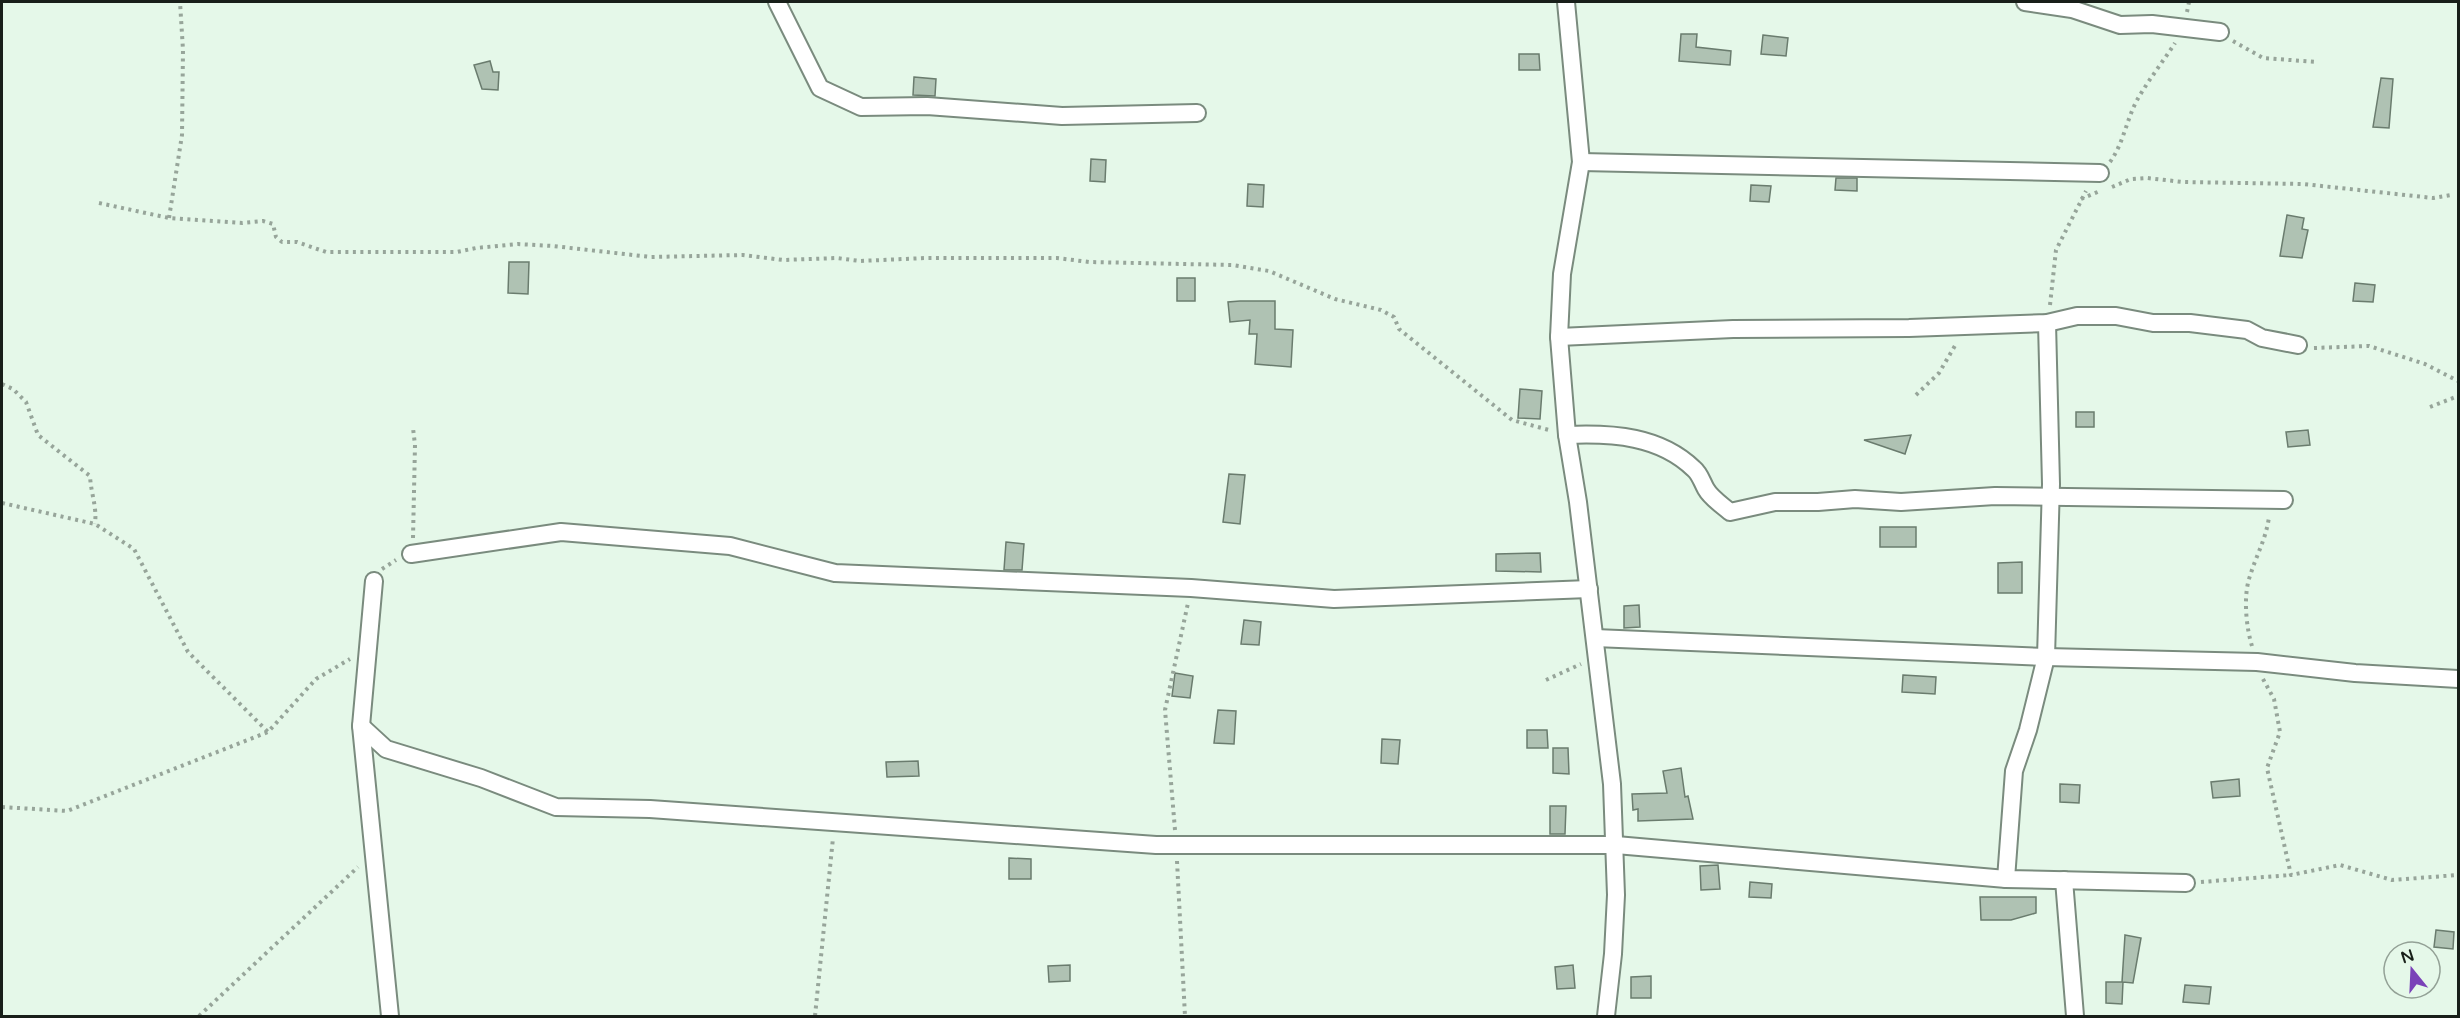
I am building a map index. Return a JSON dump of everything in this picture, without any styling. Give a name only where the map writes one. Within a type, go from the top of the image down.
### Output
[{"type":"street","points":[[777,2],[820,88],[861,107],[927,106],[1062,116],[1197,113]]},
{"type":"street","points":[[1566,2],[1581,162],[1562,274],[1559,337],[1567,435],[1589,589],[1612,784],[1616,845],[1613,954],[1606,1017]]},
{"type":"street","points":[[2025,2],[2072,9],[2120,25],[2152,24],[2220,32]]},
{"type":"street","points":[[1581,162],[2100,173]]},
{"type":"street","points":[[1559,337],[1733,329],[1910,328],[2047,323],[2077,316],[2116,316],[2152,323],[2190,323],[2247,330],[2262,338],[2298,345]]},
{"type":"street","points":[[2006,879],[2014,771],[2028,730],[2046,657],[2050,498],[2047,323]]},
{"type":"street","points":[[1567,435],[1607,433],[1639,439],[1675,452],[1697,471],[1707,491],[1730,512],[1775,502],[1855,499],[1934,501],[1995,496],[2278,500]]},
{"type":"street","points":[[411,554],[561,532],[730,546],[836,573],[1191,588],[1334,599],[1589,589]]},
{"type":"street","points":[[374,581],[361,726],[390,1017]]},
{"type":"street","points":[[1595,638],[2046,657],[2257,662],[2355,673],[2458,680]]},
{"type":"street","points":[[361,726],[386,749],[481,778],[555,807],[650,809],[1177,845],[1616,845],[2006,879],[2186,883]]},
{"type":"street","points":[[2064,880],[2075,1017]]},
{"type":"path","points":[[169,218],[182,135],[183,50],[180,2]]},
{"type":"path","points":[[2220,32],[2241,47],[2263,58],[2317,62]]},
{"type":"path","points":[[2081,199],[2131,179],[2147,177],[2184,182],[2303,184],[2433,198],[2451,195]]},
{"type":"path","points":[[99,203],[169,218],[242,223],[263,221],[273,224],[276,237],[282,242],[297,242],[326,252],[457,252],[518,244],[651,256],[743,255],[783,260],[1057,258],[1089,262],[1232,265],[1269,271],[1335,299],[1381,310],[1394,317],[1399,329],[1512,420],[1567,435]]},
{"type":"path","points":[[1916,395],[1939,373],[1967,325]]},
{"type":"path","points":[[2298,345],[2317,348],[2369,346],[2425,364],[2458,381]]},
{"type":"path","points":[[2,384],[13,389],[26,402],[38,435],[90,476],[91,493],[97,506],[95,524]]},
{"type":"path","points":[[2430,407],[2458,396]]},
{"type":"path","points":[[374,581],[387,564],[411,554],[415,445],[413,428]]},
{"type":"path","points":[[2278,500],[2269,509],[2264,538],[2248,583],[2246,624],[2257,662],[2274,699],[2280,732],[2267,768],[2291,875]]},
{"type":"path","points":[[2,503],[95,524],[134,549],[188,652],[268,732]]},
{"type":"path","points":[[1185,1017],[1177,845],[1166,710],[1191,588]]},
{"type":"path","points":[[2,807],[68,811],[268,732],[316,679],[347,660],[367,652]]},
{"type":"path","points":[[1546,680],[1569,668],[1597,659]]},
{"type":"path","points":[[815,1017],[834,822]]},
{"type":"path","points":[[199,1017],[373,854]]},
{"type":"path","points":[[2186,883],[2291,875],[2340,865],[2392,880],[2458,875]]},
{"type":"building","points":[[1681,34],[1697,34],[1696,47],[1731,51],[1730,65],[1679,61]]},
{"type":"building","points":[[1763,35],[1788,38],[1786,56],[1761,54]]},
{"type":"building","points":[[1519,54],[1539,54],[1540,70],[1519,70]]},
{"type":"building","points":[[490,61],[493,72],[499,72],[498,90],[482,89],[474,65]]},
{"type":"building","points":[[914,77],[936,79],[935,96],[913,95]]},
{"type":"building","points":[[2381,78],[2393,79],[2389,128],[2373,127]]},
{"type":"building","points":[[1091,159],[1106,160],[1105,182],[1090,181]]},
{"type":"building","points":[[1836,178],[1857,178],[1857,191],[1835,190]]},
{"type":"building","points":[[1248,184],[1264,185],[1263,207],[1247,206]]},
{"type":"building","points":[[1751,185],[1771,186],[1769,202],[1750,201]]},
{"type":"building","points":[[2287,215],[2304,218],[2302,229],[2308,230],[2302,258],[2280,256]]},
{"type":"building","points":[[509,262],[529,262],[528,294],[508,293]]},
{"type":"building","points":[[1177,278],[1195,278],[1195,301],[1177,301]]},
{"type":"building","points":[[2355,283],[2375,285],[2373,302],[2353,301]]},
{"type":"building","points":[[1275,301],[1275,329],[1293,330],[1291,367],[1255,364],[1257,334],[1249,334],[1250,320],[1230,322],[1228,302]]},
{"type":"building","points":[[1520,389],[1542,391],[1540,419],[1518,418]]},
{"type":"building","points":[[2076,412],[2094,412],[2094,427],[2076,427]]},
{"type":"building","points":[[2308,430],[2310,445],[2288,447],[2286,432]]},
{"type":"building","points":[[1911,435],[1905,454],[1864,440]]},
{"type":"building","points":[[1229,474],[1245,475],[1240,524],[1223,522]]},
{"type":"building","points":[[1880,527],[1916,527],[1916,547],[1880,547]]},
{"type":"building","points":[[1006,542],[1024,544],[1022,570],[1004,570]]},
{"type":"building","points":[[1540,553],[1541,572],[1496,571],[1496,554]]},
{"type":"building","points":[[2022,562],[2022,593],[1998,593],[1998,563]]},
{"type":"building","points":[[1639,605],[1640,627],[1624,628],[1624,606]]},
{"type":"building","points":[[1244,620],[1261,622],[1259,645],[1241,644]]},
{"type":"building","points":[[1175,673],[1193,676],[1190,698],[1172,696]]},
{"type":"building","points":[[1903,675],[1936,677],[1935,694],[1902,692]]},
{"type":"building","points":[[1218,710],[1236,711],[1234,744],[1214,743]]},
{"type":"building","points":[[1527,730],[1547,730],[1548,748],[1527,748]]},
{"type":"building","points":[[1382,739],[1400,740],[1398,764],[1381,763]]},
{"type":"building","points":[[1553,748],[1568,748],[1569,774],[1553,773]]},
{"type":"building","points":[[918,761],[919,776],[887,777],[886,762]]},
{"type":"building","points":[[1681,768],[1685,797],[1688,796],[1693,819],[1638,821],[1638,809],[1633,810],[1632,794],[1667,793],[1663,771]]},
{"type":"building","points":[[2239,779],[2240,796],[2213,798],[2211,782]]},
{"type":"building","points":[[2060,784],[2080,785],[2079,803],[2060,802]]},
{"type":"building","points":[[1550,806],[1566,806],[1565,834],[1550,834]]},
{"type":"building","points":[[1009,858],[1031,859],[1031,879],[1009,879]]},
{"type":"building","points":[[1718,865],[1720,889],[1701,890],[1700,866]]},
{"type":"building","points":[[1750,882],[1772,884],[1771,898],[1749,897]]},
{"type":"building","points":[[1980,897],[2036,897],[2036,913],[2011,920],[1981,920]]},
{"type":"building","points":[[2436,930],[2454,932],[2453,949],[2442,948],[2442,940],[2435,940]]},
{"type":"building","points":[[2125,935],[2141,938],[2133,983],[2123,982],[2122,1004],[2106,1003],[2106,982],[2122,982]]},
{"type":"building","points":[[1070,965],[1070,981],[1049,982],[1048,966]]},
{"type":"building","points":[[1573,965],[1575,988],[1557,989],[1555,967]]},
{"type":"building","points":[[1651,976],[1651,998],[1631,998],[1631,977]]},
{"type":"building","points":[[2185,985],[2211,987],[2209,1004],[2183,1002]]}]
